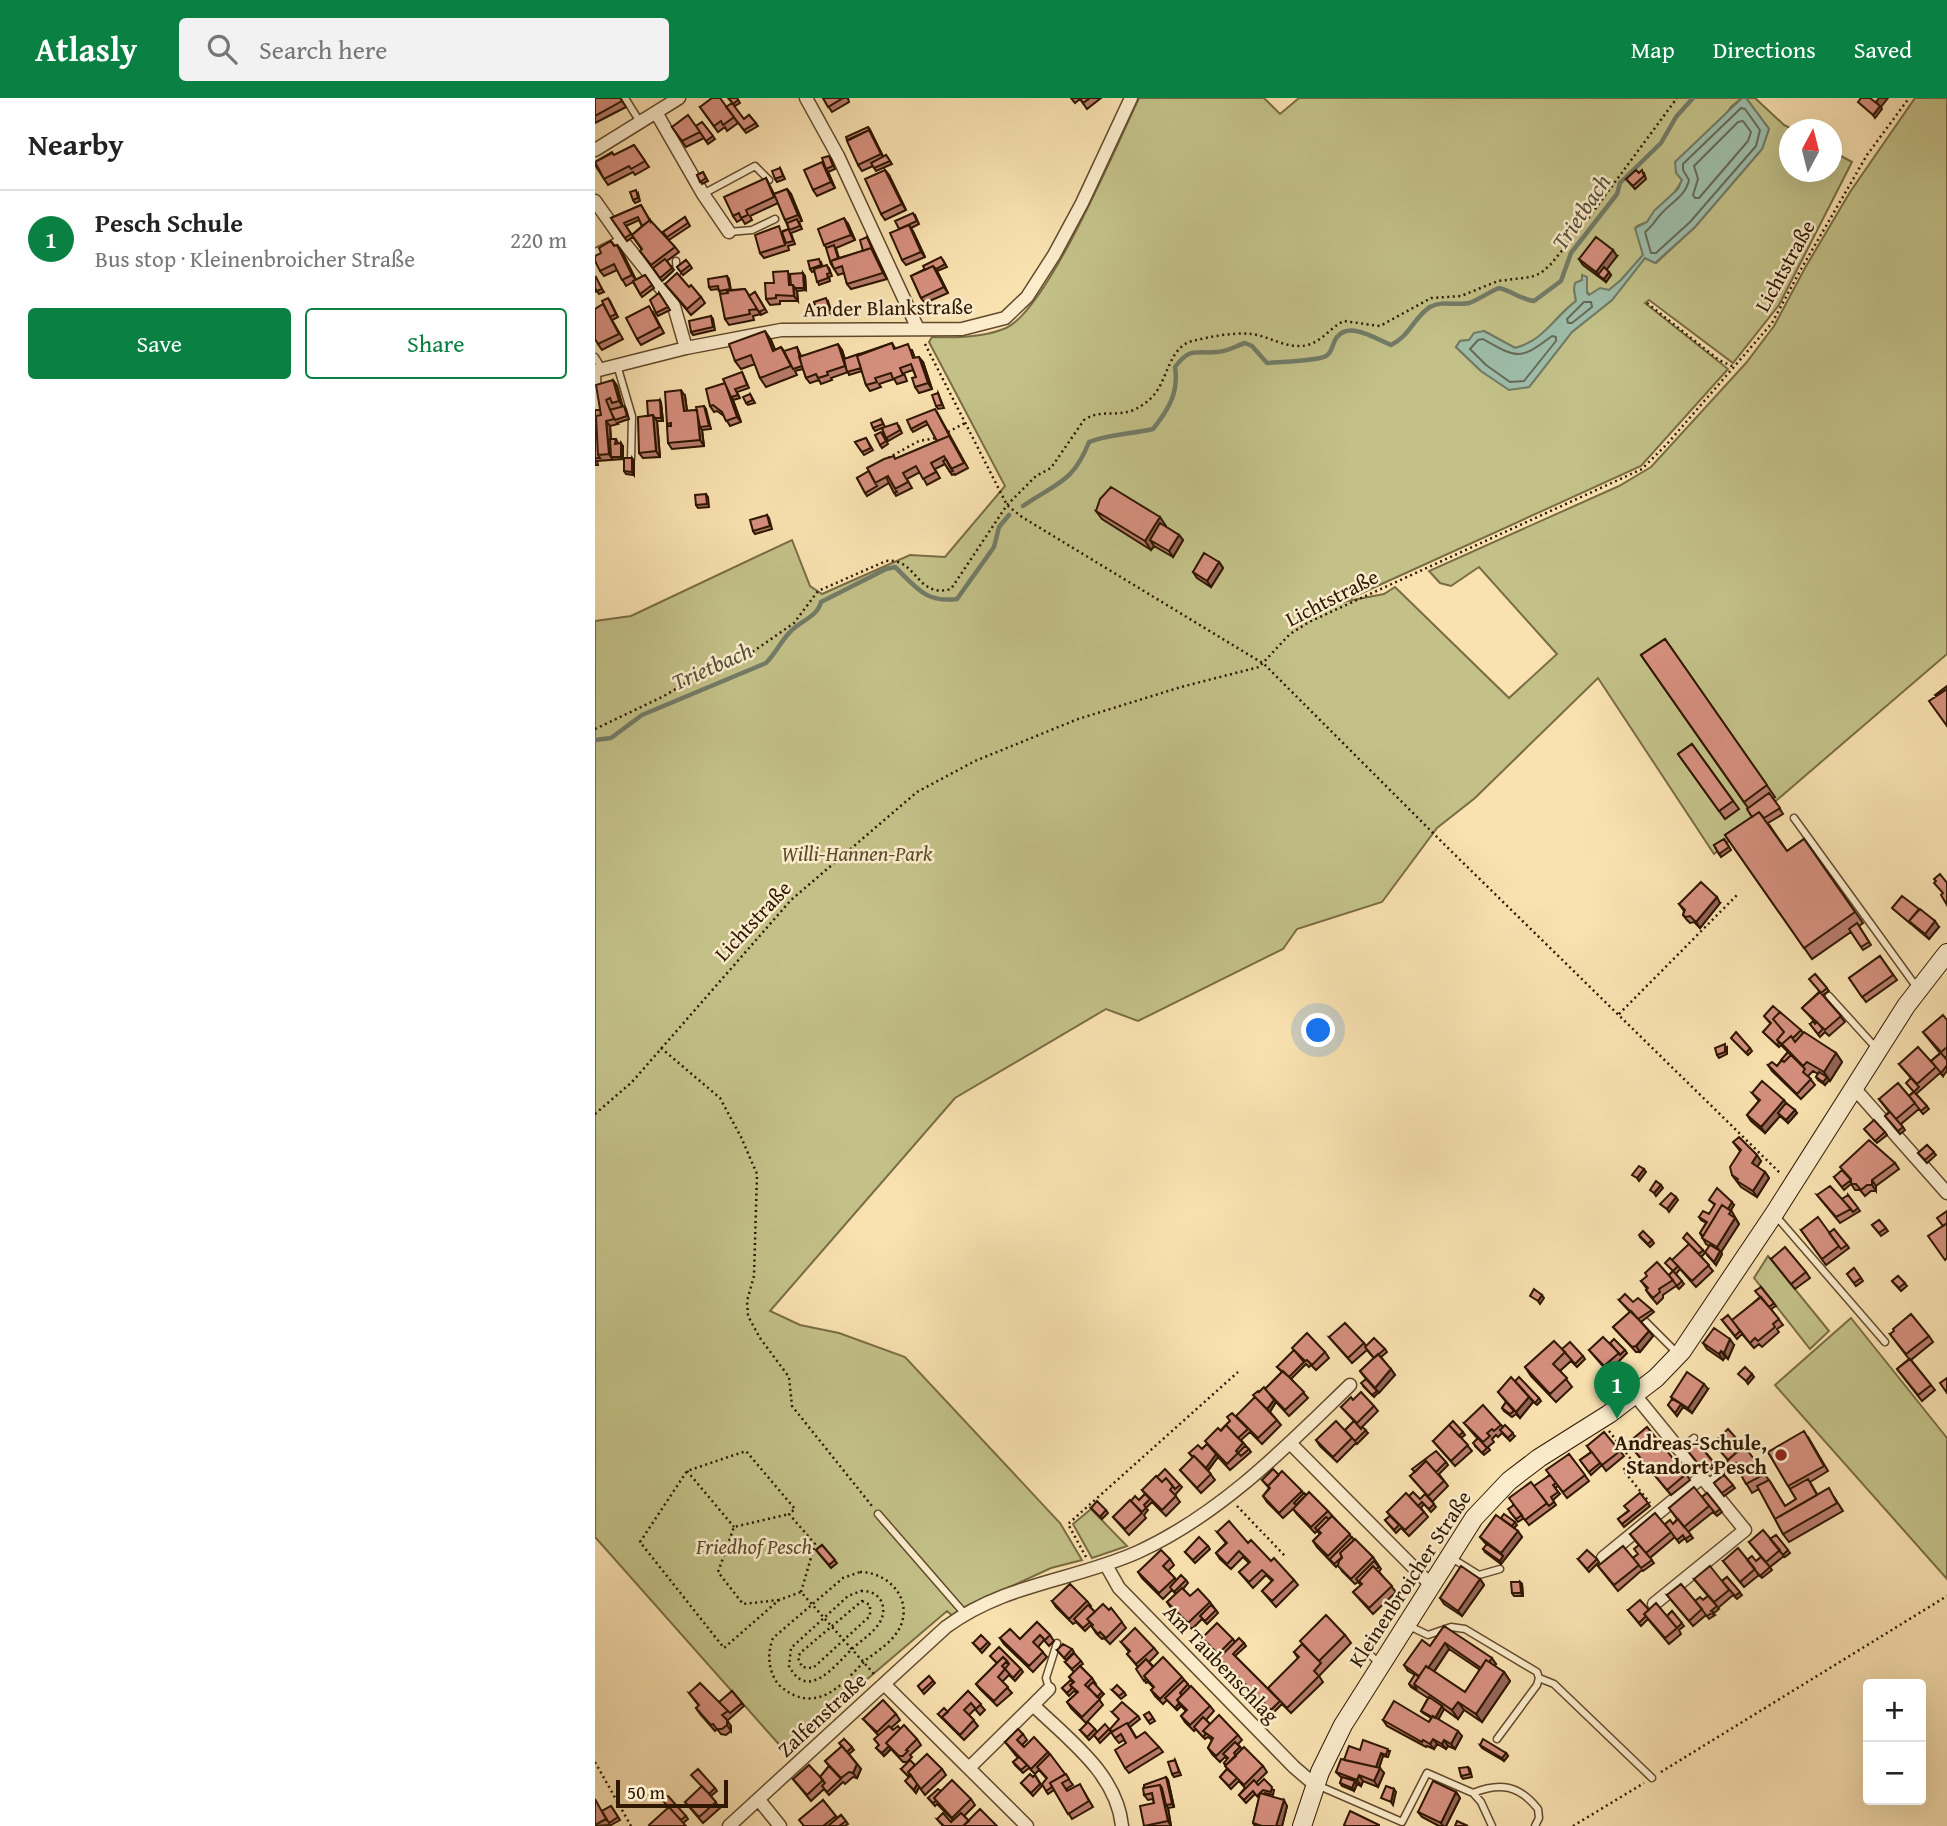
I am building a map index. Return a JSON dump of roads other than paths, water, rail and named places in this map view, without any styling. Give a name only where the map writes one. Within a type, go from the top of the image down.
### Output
[{"type":"street","points":[[595,150],[641,124],[679,98]]},
{"type":"street","points":[[806,98],[843,167],[918,329]]},
{"type":"street","name":"An der Blankstraße","points":[[598,370],[686,348],[781,330],[958,329],[1005,318],[1017,309],[1036,284],[1071,224],[1131,98]]},
{"type":"street","points":[[657,114],[703,194],[729,232]]},
{"type":"street","points":[[595,201],[677,312],[686,348]]},
{"type":"street","name":"Kleinenbroicher Straße","points":[[1302,1826],[1315,1785],[1343,1726],[1474,1518],[1503,1486],[1539,1458],[1600,1421],[1635,1395],[1678,1355],[1774,1214],[1918,990],[1947,953]]},
{"type":"street","points":[[1855,1089],[1947,1193]]},
{"type":"street","points":[[884,1684],[965,1614],[1013,1591],[1106,1565],[1164,1538],[1228,1496],[1290,1443],[1350,1385]]},
{"type":"street","points":[[1635,1395],[1745,1530],[1654,1604]]},
{"type":"street","points":[[1290,1443],[1431,1585]]},
{"type":"street","points":[[1604,1558],[1658,1513],[1705,1480]]},
{"type":"street","name":"Am Taubenschlag","points":[[1106,1565],[1119,1588],[1294,1767],[1315,1785]]},
{"type":"street","name":"Zalfenstraße","points":[[729,1826],[884,1684],[1027,1826]]},
{"type":"street","points":[[969,1767],[1049,1689]]},
{"type":"street","points":[[1033,1705],[1103,1775],[1118,1804],[1122,1826]]},
{"type":"street","points":[[759,1800],[780,1826]]},
{"type":"lane","points":[[625,98],[641,124]]},
{"type":"lane","points":[[703,194],[755,166],[769,180]]},
{"type":"lane","points":[[729,232],[752,230],[775,219]]},
{"type":"lane","points":[[595,251],[621,239]]},
{"type":"lane","points":[[661,288],[677,273],[676,261]]},
{"type":"lane","points":[[595,357],[598,370],[598,412]]},
{"type":"lane","points":[[617,365],[632,416],[631,459]]},
{"type":"lane","points":[[1794,818],[1918,990]]},
{"type":"lane","points":[[1829,996],[1879,1052]]},
{"type":"lane","points":[[1774,1214],[1885,1342]]},
{"type":"lane","points":[[1645,1321],[1678,1355]]},
{"type":"lane","points":[[1680,1450],[1694,1438]]},
{"type":"lane","points":[[1705,1480],[1721,1472]]},
{"type":"lane","points":[[878,1514],[965,1614]]},
{"type":"lane","points":[[1449,1556],[1479,1575],[1500,1569]]},
{"type":"lane","points":[[1406,1624],[1428,1635],[1451,1627],[1465,1629],[1535,1671],[1539,1678],[1554,1684],[1652,1778]]},
{"type":"lane","points":[[1049,1689],[1046,1678],[1057,1643]]},
{"type":"lane","points":[[1365,1650],[1381,1664]]},
{"type":"lane","points":[[1497,1739],[1537,1685],[1539,1678]]},
{"type":"lane","points":[[1315,1785],[1402,1822],[1427,1773],[1473,1793],[1481,1802],[1492,1826]]},
{"type":"lane","points":[[1473,1793],[1496,1785],[1513,1789],[1538,1809],[1539,1818],[1535,1826]]},
{"type":"water","points":[[1742,98],[1746,98],[1769,129],[1762,149],[1695,227],[1655,263],[1645,258],[1612,300],[1572,332],[1529,387],[1509,390],[1481,371],[1456,347],[1460,341],[1469,340],[1474,333],[1484,331],[1515,348],[1525,345],[1541,334],[1576,301],[1575,283],[1582,280],[1582,275],[1587,277],[1589,295],[1600,288],[1609,290],[1621,280],[1643,255],[1635,228],[1647,222],[1654,211],[1678,189],[1682,180],[1676,173],[1675,162]]},
{"type":"waterway","name":"Trietbach","points":[[1023,506],[1070,474],[1089,442],[1153,429],[1164,414],[1174,392],[1175,367],[1189,354],[1220,352],[1245,343],[1252,346],[1267,363],[1322,358],[1331,350],[1337,337],[1349,331],[1363,333],[1391,345],[1403,337],[1425,311],[1435,305],[1469,303],[1499,288],[1534,301],[1561,281],[1571,253],[1617,194],[1620,183],[1661,143],[1676,117],[1693,98]]},
{"type":"waterway","name":"Trietbach","points":[[595,740],[611,738],[642,715],[766,663],[788,634],[813,615],[821,602],[886,569],[895,567],[915,587],[929,596],[946,600],[957,599],[994,547],[999,527],[1009,515]]},
{"type":"place","name":"Pesch Schule","points":[[1617,1419]]},
{"type":"place","name":"Andreas-Schule, Standort Pesch","points":[[1781,1455]]},
{"type":"park label","name":"Willi-Hannen-Park","points":[[857,854]]},
{"type":"park label","name":"Friedhof Pesch","points":[[754,1547]]}]
